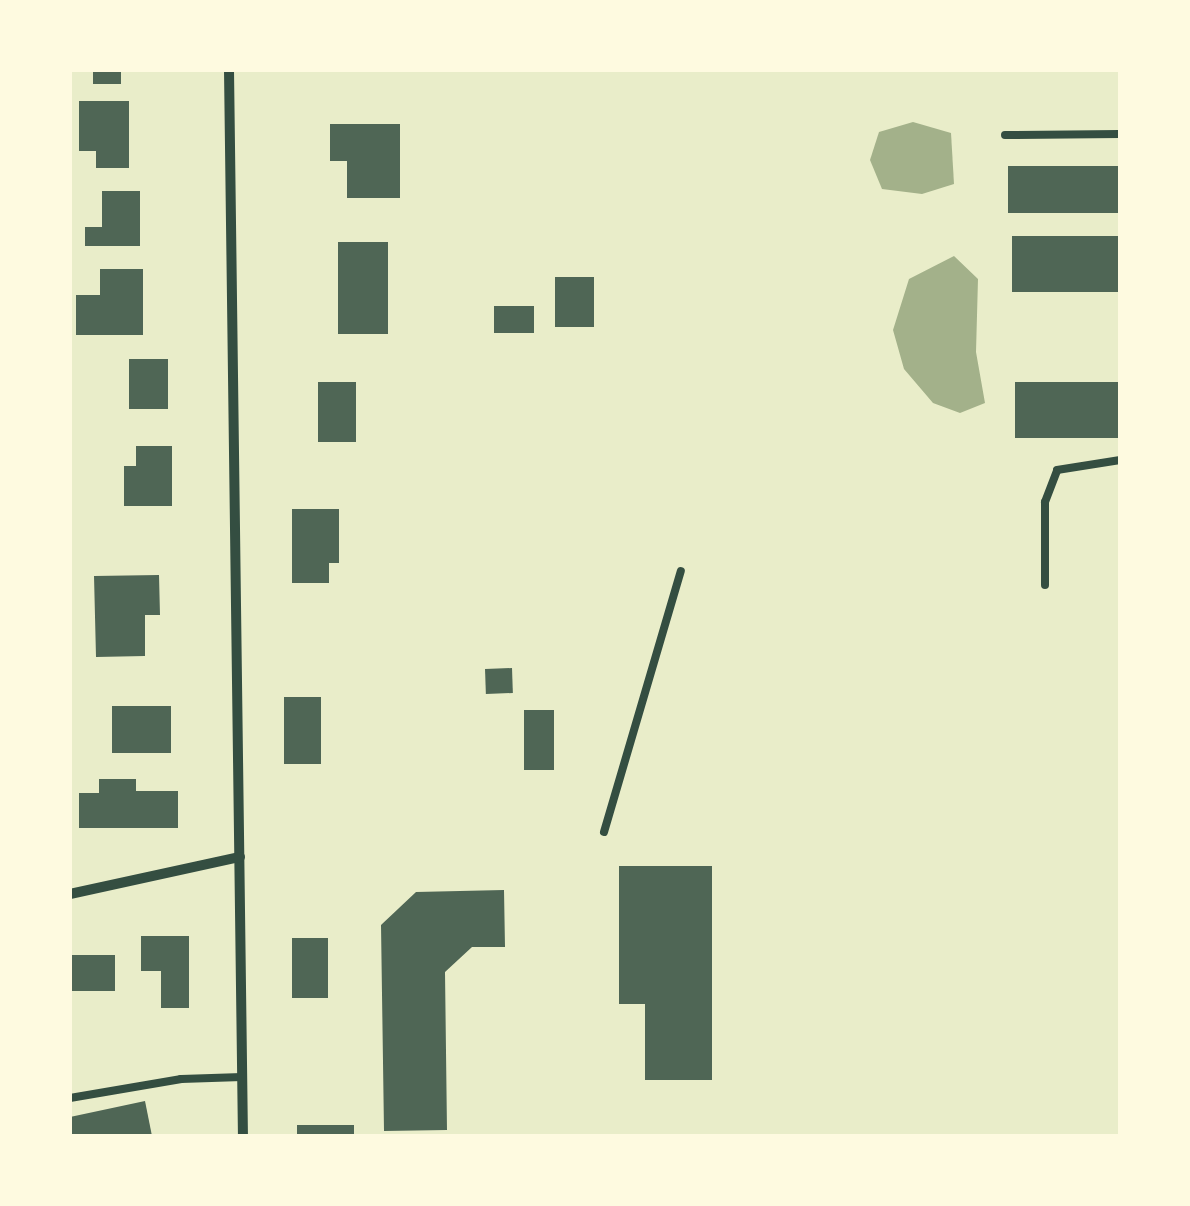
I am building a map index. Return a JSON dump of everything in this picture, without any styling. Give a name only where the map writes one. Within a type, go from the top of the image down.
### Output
[{"type":"street","points":[[229,70],[243,1136]]},
{"type":"street","points":[[70,894],[240,857]]},
{"type":"lane","points":[[1005,135],[1120,134]]},
{"type":"lane","points":[[1046,585],[1046,502],[1058,470],[1120,460]]},
{"type":"lane","points":[[604,832],[681,571]]},
{"type":"lane","points":[[70,1098],[181,1079],[242,1077]]},
{"type":"shaded area","points":[[913,122],[951,133],[954,184],[922,194],[882,189],[870,160],[879,132]]},
{"type":"shaded area","points":[[954,256],[978,279],[976,352],[985,403],[960,413],[933,403],[904,369],[893,330],[909,279]]},
{"type":"building","points":[[93,70],[121,70],[121,84],[93,84]]},
{"type":"building","points":[[79,101],[129,101],[129,168],[96,168],[96,151],[79,151]]},
{"type":"building","points":[[330,124],[400,124],[400,198],[347,198],[347,161],[330,161]]},
{"type":"building","points":[[1008,166],[1120,166],[1120,213],[1008,213]]},
{"type":"building","points":[[102,191],[140,191],[140,246],[85,246],[85,227],[102,227]]},
{"type":"building","points":[[1012,236],[1120,236],[1120,292],[1012,292]]},
{"type":"building","points":[[338,242],[388,242],[388,334],[338,334]]},
{"type":"building","points":[[100,269],[143,269],[143,335],[76,335],[76,295],[100,295]]},
{"type":"building","points":[[555,277],[594,277],[594,327],[555,327]]},
{"type":"building","points":[[494,306],[534,306],[534,333],[494,333]]},
{"type":"building","points":[[129,359],[168,359],[168,409],[129,409]]},
{"type":"building","points":[[318,382],[356,382],[356,442],[318,442]]},
{"type":"building","points":[[1015,382],[1120,382],[1120,438],[1015,438]]},
{"type":"building","points":[[136,446],[172,446],[172,506],[124,506],[124,466],[136,466]]},
{"type":"building","points":[[292,509],[339,509],[339,563],[329,563],[329,583],[292,583]]},
{"type":"building","points":[[159,575],[160,615],[145,615],[145,656],[96,657],[94,576]]},
{"type":"building","points":[[512,668],[513,693],[486,694],[485,669]]},
{"type":"building","points":[[284,697],[321,697],[321,764],[284,764]]},
{"type":"building","points":[[112,706],[171,706],[171,753],[112,753]]},
{"type":"building","points":[[524,710],[554,710],[554,770],[524,770]]},
{"type":"building","points":[[99,779],[136,779],[136,791],[178,791],[178,828],[79,828],[79,793],[99,793]]},
{"type":"building","points":[[619,866],[712,866],[712,1080],[645,1080],[645,1004],[619,1004]]},
{"type":"building","points":[[504,890],[505,947],[472,947],[445,972],[447,1130],[384,1131],[381,925],[416,892]]},
{"type":"building","points":[[141,936],[189,936],[189,1008],[161,1008],[161,971],[141,971]]},
{"type":"building","points":[[292,938],[328,938],[328,998],[292,998]]},
{"type":"building","points":[[70,955],[115,955],[115,991],[70,991]]},
{"type":"building","points":[[145,1101],[152,1136],[70,1136],[70,1117]]},
{"type":"building","points":[[297,1125],[354,1125],[354,1136],[297,1136]]}]
